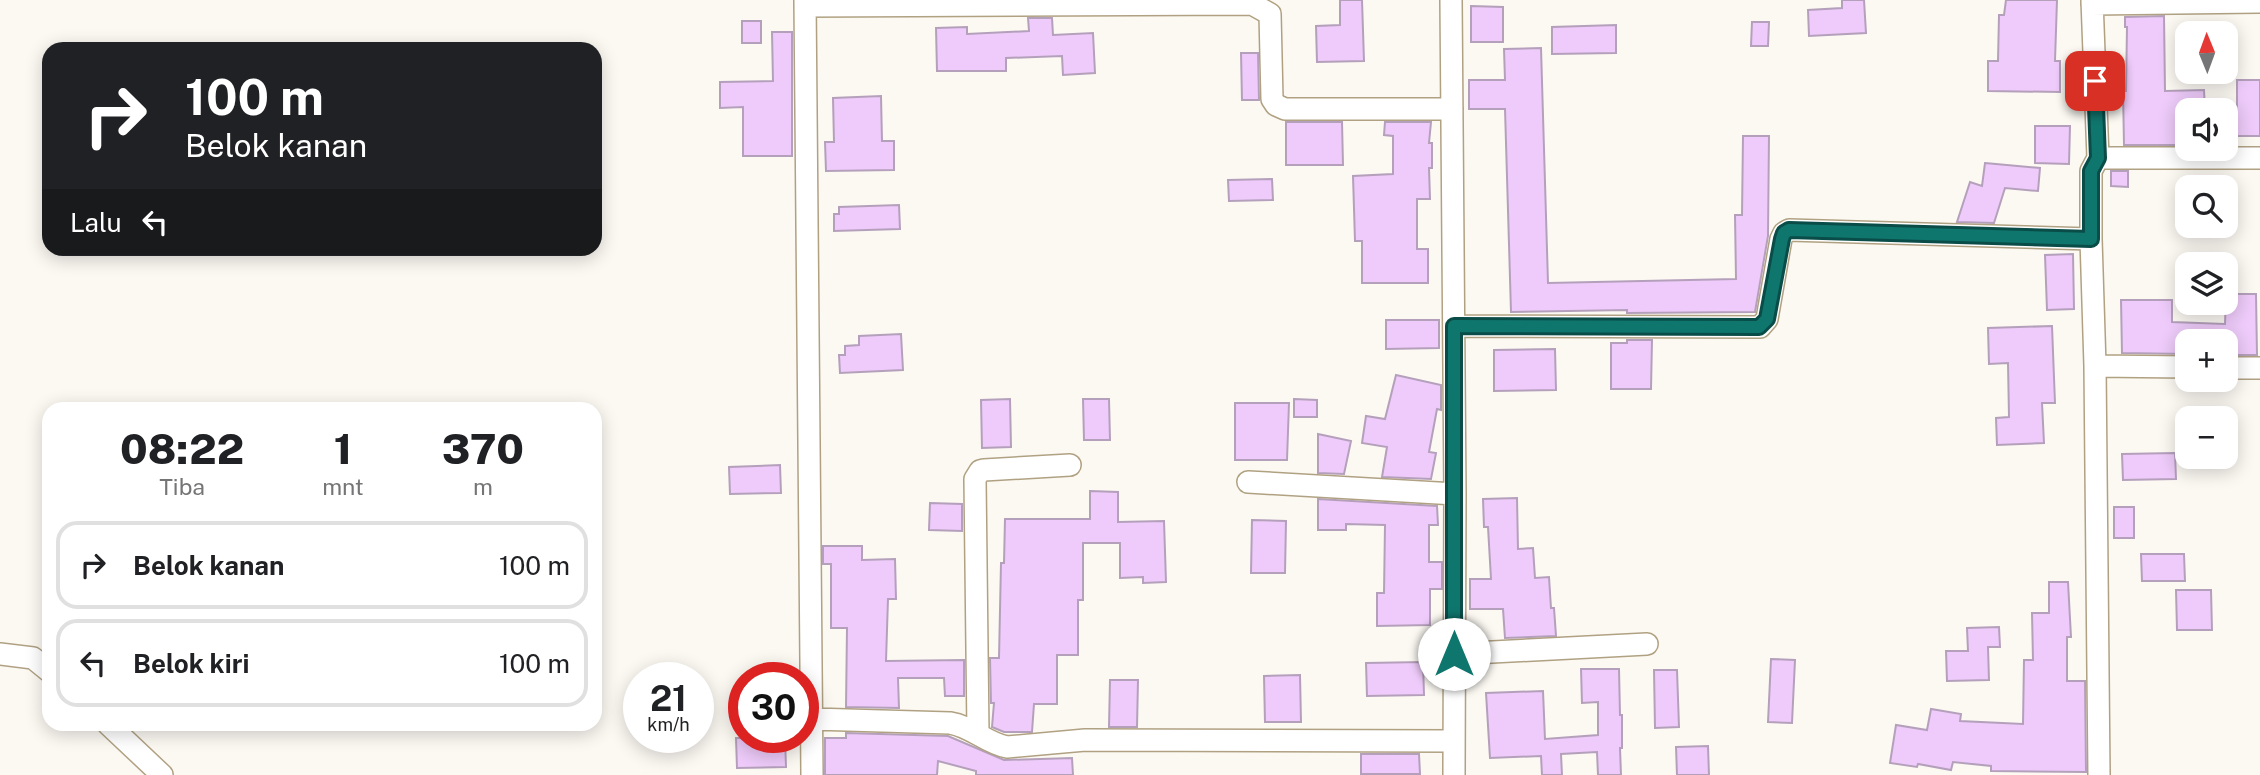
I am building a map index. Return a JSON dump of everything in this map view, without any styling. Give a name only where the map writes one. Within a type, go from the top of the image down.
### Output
[{"type":"street","points":[[1451,0],[1454,775]]},
{"type":"street","points":[[2099,775],[2095,366],[2091,239],[2091,171],[2098,158],[2092,2],[2260,2]]},
{"type":"street","points":[[812,662],[805,3],[1252,4],[1270,14],[1272,99],[1276,105],[1285,109],[1452,109]]},
{"type":"street","points":[[2098,158],[2260,158]]},
{"type":"street","points":[[1454,326],[1759,327],[1767,319],[1782,239],[1784,233],[1789,230],[2091,239]]},
{"type":"street","points":[[2095,366],[2175,367]]},
{"type":"street","points":[[2238,368],[2260,368]]},
{"type":"street","points":[[978,734],[975,479],[980,471],[985,470],[1070,465]]},
{"type":"street","points":[[1248,482],[1455,494]]},
{"type":"street","points":[[1454,654],[1647,644]]},
{"type":"street","points":[[0,654],[30,657],[42,666]]},
{"type":"street","points":[[819,719],[959,724],[1007,747],[1085,740],[1454,741]]},
{"type":"street","points":[[115,731],[162,775]]},
{"type":"street","points":[[813,753],[813,775]]},
{"type":"building","points":[[1340,0],[1362,0],[1364,61],[1317,62],[1316,26],[1340,25]]},
{"type":"building","points":[[1842,0],[1864,0],[1866,33],[1809,36],[1808,10],[1842,8]]},
{"type":"building","points":[[2006,0],[2057,0],[2055,61],[2060,61],[2060,92],[1988,91],[1988,61],[1998,61],[1999,15],[2004,15]]},
{"type":"building","points":[[1471,6],[1503,7],[1503,42],[1471,42]]},
{"type":"building","points":[[2164,16],[2165,91],[2204,90],[2204,98],[2175,98],[2175,145],[2124,145],[2125,17]]},
{"type":"building","points":[[1028,18],[1052,18],[1053,35],[1093,33],[1095,73],[1063,75],[1062,56],[1006,58],[1006,71],[937,71],[936,28],[967,27],[967,34],[1029,31]]},
{"type":"building","points":[[742,21],[761,21],[761,43],[742,43]]},
{"type":"building","points":[[1752,22],[1769,22],[1768,46],[1751,46]]},
{"type":"building","points":[[1616,25],[1616,53],[1552,54],[1552,27]]},
{"type":"building","points":[[772,32],[792,32],[792,156],[743,156],[743,107],[720,108],[720,82],[773,81]]},
{"type":"building","points":[[1541,48],[1548,283],[1736,279],[1735,215],[1742,215],[1743,136],[1769,136],[1768,236],[1755,312],[1511,312],[1505,109],[1469,109],[1469,80],[1505,80],[1504,49]]},
{"type":"building","points":[[1241,53],[1258,53],[1259,100],[1242,100]]},
{"type":"building","points":[[2238,80],[2260,80],[2260,136],[2238,136]]},
{"type":"building","points":[[881,96],[882,141],[894,141],[894,170],[826,171],[825,142],[834,142],[833,98]]},
{"type":"building","points":[[1286,122],[1342,122],[1343,165],[1286,165]]},
{"type":"building","points":[[1385,122],[1431,122],[1430,199],[1417,199],[1417,249],[1428,249],[1428,283],[1362,283],[1362,241],[1355,241],[1353,176],[1393,174],[1393,136],[1384,135]]},
{"type":"building","points":[[2035,126],[2070,126],[2069,164],[2035,163]]},
{"type":"building","points":[[1985,163],[2040,168],[2038,191],[2005,188],[1994,223],[1957,222],[1970,182],[1982,186]]},
{"type":"building","points":[[2111,171],[2128,171],[2128,187],[2111,186]]},
{"type":"building","points":[[1272,179],[1273,200],[1229,201],[1228,180]]},
{"type":"building","points":[[899,205],[900,229],[834,231],[834,214],[839,214],[839,207]]},
{"type":"building","points":[[2073,254],[2074,309],[2047,310],[2045,255]]},
{"type":"building","points":[[2238,294],[2256,294],[2257,355],[2238,355],[2238,329],[2175,329],[2175,354],[2122,353],[2121,300],[2172,300],[2172,322],[2225,324],[2225,315],[2238,315]]},
{"type":"building","points":[[1386,320],[1439,320],[1439,348],[1386,349]]},
{"type":"building","points":[[2052,326],[2055,403],[2042,403],[2044,443],[1997,445],[1996,418],[2009,417],[2008,363],[1989,364],[1988,328]]},
{"type":"building","points":[[901,334],[903,370],[840,373],[839,355],[845,355],[845,346],[859,345],[859,336]]},
{"type":"building","points":[[1627,340],[1652,340],[1651,389],[1611,389],[1611,343],[1627,343]]},
{"type":"building","points":[[1555,349],[1556,390],[1494,391],[1494,350]]},
{"type":"building","points":[[1396,375],[1441,385],[1441,410],[1437,409],[1429,452],[1436,453],[1431,479],[1382,477],[1387,447],[1362,443],[1366,416],[1385,419]]},
{"type":"building","points":[[1010,399],[1011,447],[982,448],[981,400]]},
{"type":"building","points":[[1083,399],[1109,399],[1110,440],[1084,440]]},
{"type":"building","points":[[1294,399],[1317,400],[1317,417],[1294,417]]},
{"type":"building","points":[[1235,403],[1289,403],[1287,460],[1235,460]]},
{"type":"building","points":[[1318,434],[1351,441],[1344,474],[1318,473]]},
{"type":"building","points":[[2175,453],[2176,479],[2123,480],[2122,454]]},
{"type":"building","points":[[780,465],[781,493],[730,494],[729,467]]},
{"type":"building","points":[[1090,491],[1118,492],[1118,522],[1164,521],[1166,582],[1143,583],[1143,577],[1120,578],[1120,543],[1083,543],[1083,600],[1078,600],[1078,655],[1057,655],[1057,704],[1034,704],[1032,732],[1004,732],[992,727],[994,703],[991,703],[990,658],[999,658],[1005,519],[1090,519]]},
{"type":"building","points":[[1517,498],[1518,549],[1533,548],[1535,578],[1549,577],[1556,636],[1505,638],[1503,609],[1470,609],[1470,579],[1491,579],[1488,527],[1484,527],[1483,499]]},
{"type":"building","points":[[1318,499],[1437,506],[1438,525],[1429,525],[1429,562],[1442,562],[1442,589],[1430,589],[1430,625],[1377,626],[1377,593],[1384,593],[1385,525],[1346,524],[1346,530],[1318,530]]},
{"type":"building","points":[[930,503],[962,504],[962,531],[929,530]]},
{"type":"building","points":[[2114,507],[2134,507],[2134,538],[2114,538]]},
{"type":"building","points":[[1252,520],[1286,521],[1285,573],[1251,573]]},
{"type":"building","points":[[823,546],[862,546],[862,560],[895,559],[896,599],[888,599],[886,661],[964,660],[964,696],[945,696],[944,678],[898,678],[899,708],[846,707],[847,628],[831,628],[831,564],[823,564]]},
{"type":"building","points":[[2141,554],[2184,554],[2185,581],[2142,581]]},
{"type":"building","points":[[2049,582],[2068,582],[2071,637],[2067,637],[2067,681],[2085,681],[2086,772],[1991,771],[1991,766],[1953,762],[1951,770],[1918,764],[1917,767],[1890,763],[1896,725],[1927,730],[1931,709],[1961,714],[1960,721],[2023,724],[2024,660],[2033,660],[2032,613],[2049,613]]},
{"type":"building","points":[[2176,590],[2211,590],[2212,630],[2177,630]]},
{"type":"building","points":[[1999,627],[2000,647],[1988,647],[1989,680],[1947,681],[1946,651],[1968,651],[1967,628]]},
{"type":"building","points":[[1771,659],[1795,660],[1792,723],[1768,722]]},
{"type":"building","points":[[1423,662],[1424,695],[1367,696],[1366,663]]},
{"type":"building","points":[[1581,669],[1619,669],[1622,715],[1621,775],[1598,775],[1597,752],[1561,754],[1562,775],[1542,775],[1541,756],[1490,758],[1486,693],[1543,691],[1545,739],[1598,735],[1598,702],[1582,703]]},
{"type":"building","points":[[1654,670],[1677,670],[1679,727],[1655,728]]},
{"type":"building","points":[[1300,675],[1301,722],[1265,722],[1264,676]]},
{"type":"building","points":[[1110,680],[1138,680],[1137,727],[1109,727]]},
{"type":"building","points":[[846,733],[948,736],[1004,760],[1072,758],[1073,775],[976,775],[976,771],[938,761],[937,775],[825,775],[825,738],[846,738]]},
{"type":"building","points":[[1708,746],[1709,775],[1677,775],[1676,747]]},
{"type":"building","points":[[736,753],[786,753],[786,767],[737,768]]},
{"type":"building","points":[[1361,754],[1419,754],[1420,774],[1361,774]]},
{"type":"route","points":[[1454,654],[1454,326],[1759,327],[1767,319],[1784,233],[1799,228],[2091,239],[2091,171],[2098,158],[2095,81]]}]
